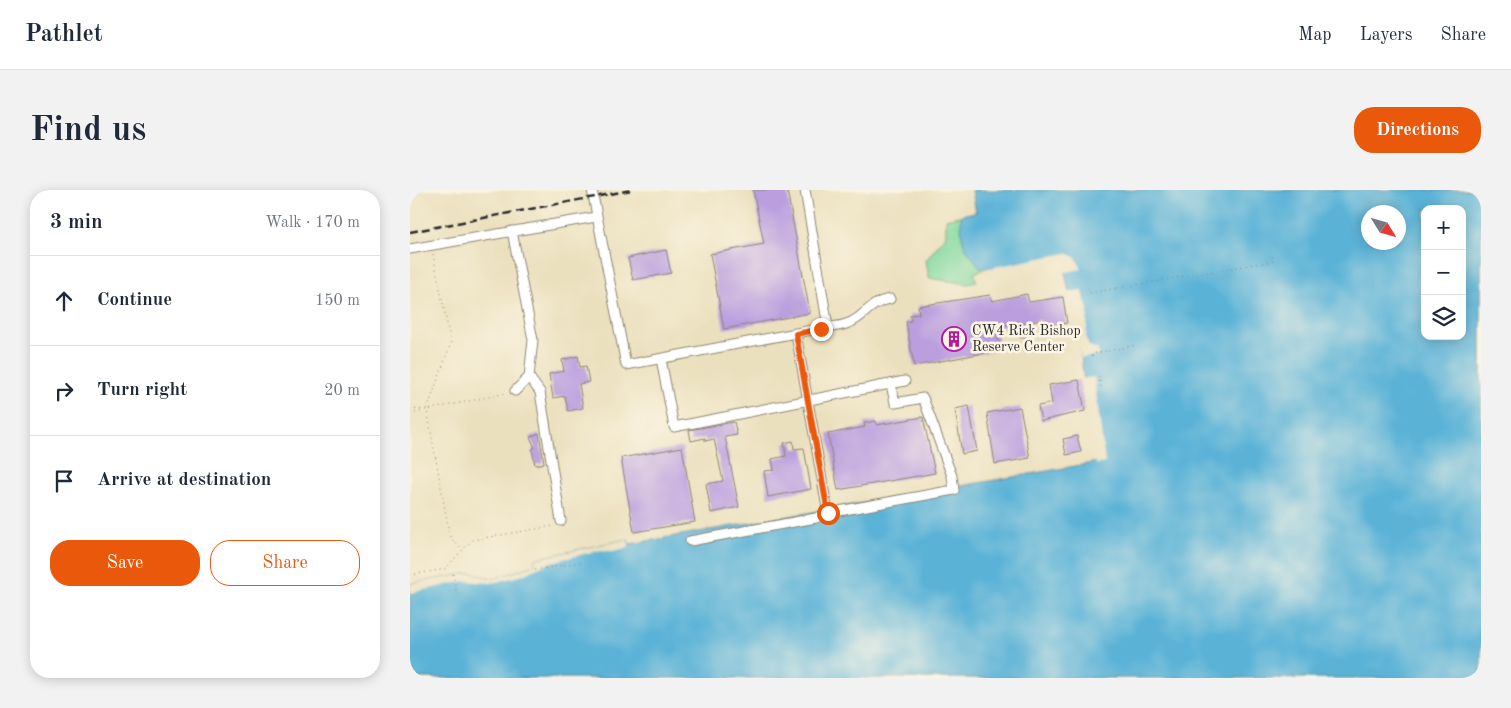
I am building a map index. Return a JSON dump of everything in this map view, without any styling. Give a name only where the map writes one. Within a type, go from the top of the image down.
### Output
[{"type":"street","points":[[592,190],[626,365],[828,327],[843,326],[854,322],[877,301],[890,299]]},
{"type":"street","points":[[805,190],[828,327]]},
{"type":"street","points":[[410,249],[596,217]]},
{"type":"street","points":[[512,231],[533,340],[529,377],[515,391]]},
{"type":"street","points":[[796,334],[828,513]]},
{"type":"street","points":[[661,358],[674,427],[905,381]]},
{"type":"street","points":[[529,377],[540,392],[561,521]]},
{"type":"street","points":[[690,541],[954,490],[952,476],[923,398],[895,403],[891,384]]},
{"type":"path","points":[[431,246],[450,343],[427,410],[450,537],[463,551]]},
{"type":"path","points":[[1089,288],[1090,293],[1125,287],[1273,261],[1272,256]]},
{"type":"path","points":[[1243,266],[1261,263]]},
{"type":"path","points":[[1118,288],[1125,287]]},
{"type":"path","points":[[1108,351],[1137,345]]},
{"type":"path","points":[[1092,356],[1115,349]]},
{"type":"path","points":[[1098,376],[1101,387]]},
{"type":"path","points":[[410,414],[515,391]]},
{"type":"path","points":[[410,409],[427,410]]},
{"type":"path","points":[[410,575],[445,569],[472,540],[559,525],[561,521]]},
{"type":"path","points":[[535,570],[581,562]]},
{"type":"path","points":[[453,574],[456,590]]},
{"type":"green space","points":[[976,212],[1001,266],[979,271],[974,274],[977,282],[968,284],[929,278],[926,260],[946,235],[946,219]]},
{"type":"water","points":[[972,190],[1481,190],[1481,678],[410,678],[410,584],[471,573],[493,579],[535,565],[535,559],[627,539],[630,544],[1098,462],[1094,426],[1084,381],[1073,292],[1069,292],[1065,272],[1057,269],[1058,261],[981,269],[964,245],[961,215],[976,212]]},
{"type":"pier","points":[[1067,253],[1075,257],[1082,269],[1060,273],[1055,271],[1055,264],[1045,264],[1022,271],[979,270]]},
{"type":"pier","points":[[1082,290],[1088,310],[1086,340],[1089,346],[1097,349],[1099,355],[1081,358],[1070,292]]},
{"type":"pier","points":[[1094,377],[1105,463],[1096,464],[1092,427],[1081,379]]},
{"type":"pier","points":[[627,539],[630,547],[613,551],[600,550],[551,562],[520,576],[491,583],[465,581],[410,593],[410,584],[471,573],[493,579],[535,565],[535,559]]},
{"type":"building","points":[[753,190],[787,190],[810,313],[724,329],[710,254],[764,244]]},
{"type":"building","points":[[666,250],[671,273],[633,280],[628,258]]},
{"type":"building","name":"CW4 Rick Bishop Reserve Center","points":[[1027,294],[1029,302],[1063,297],[1067,323],[1041,327],[1040,320],[1023,324],[1026,337],[1020,338],[1017,323],[996,327],[1000,350],[914,366],[906,322],[911,321],[910,315],[919,314],[918,306],[990,295],[992,301]]},
{"type":"building","points":[[578,356],[580,367],[586,366],[589,382],[579,384],[583,408],[568,411],[565,396],[553,398],[549,374],[564,371],[562,360]]},
{"type":"building","points":[[1079,380],[1085,411],[1041,421],[1038,406],[1052,403],[1049,385]]},
{"type":"building","points":[[969,406],[977,451],[962,454],[955,409]]},
{"type":"building","points":[[1020,407],[1030,458],[995,464],[987,413]]},
{"type":"building","points":[[923,417],[935,473],[838,490],[828,434],[865,427],[864,423],[876,421],[877,425]]},
{"type":"building","points":[[734,422],[737,435],[725,437],[739,507],[711,513],[706,484],[723,481],[714,439],[705,441],[705,438],[691,441],[689,430]]},
{"type":"building","points":[[539,433],[544,463],[535,465],[532,449],[535,448],[530,437]]},
{"type":"building","points":[[1077,436],[1081,452],[1066,455],[1063,439]]},
{"type":"building","points":[[793,441],[794,449],[804,448],[811,489],[768,497],[764,471],[774,470],[772,459],[786,456],[784,443]]},
{"type":"building","points":[[682,447],[695,522],[634,532],[621,458]]},
{"type":"railway","points":[[410,232],[631,190]]},
{"type":"place","name":"CW4 Rick Bishop Reserve Center","points":[[954,339]]},
{"type":"route","points":[[821,329],[796,334],[828,513]]}]
